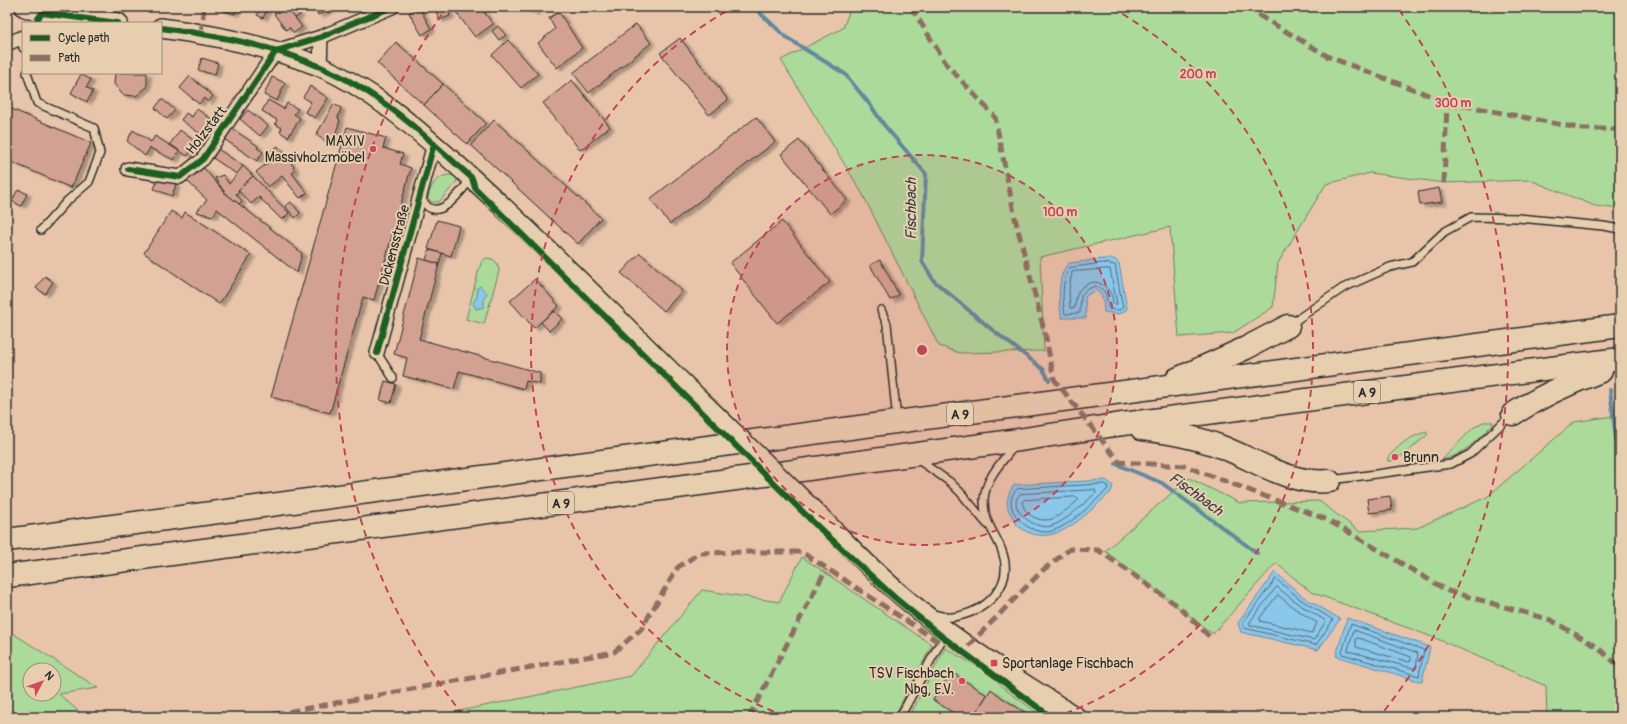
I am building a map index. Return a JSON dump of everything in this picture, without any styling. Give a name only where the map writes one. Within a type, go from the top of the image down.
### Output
[{"type":"highway","points":[[1149,389],[1246,348],[1288,326]]},
{"type":"highway","name":"A 9","points":[[7,540],[1620,326]]},
{"type":"highway","name":"A 9","points":[[7,576],[911,455],[1114,425],[1620,359]]},
{"type":"highway","points":[[1513,414],[1560,386],[1620,364]]},
{"type":"highway","points":[[1114,425],[1180,435],[1218,445],[1297,479],[1316,482],[1329,481]]},
{"type":"main road","points":[[34,14],[109,22]]},
{"type":"main road","points":[[162,28],[201,33],[276,51],[320,67],[366,91],[434,144],[518,219],[628,331],[882,578],[924,613],[950,632],[1076,717]]},
{"type":"street","points":[[276,51],[321,37],[392,7]]},
{"type":"street","points":[[320,67],[321,37]]},
{"type":"street","points":[[7,44],[22,41]]},
{"type":"street","name":"Holzstatt","points":[[128,169],[180,177],[203,159],[276,51]]},
{"type":"street","name":"Dickensstraße","points":[[377,353],[434,144]]},
{"type":"lane","points":[[27,74],[37,103],[94,128],[100,153],[89,182],[67,201],[41,230]]},
{"type":"lane","points":[[420,197],[428,207],[436,209],[444,207],[472,178]]},
{"type":"lane","points":[[1288,326],[1343,288],[1390,267],[1412,262],[1444,232],[1471,218],[1518,218],[1620,229]]},
{"type":"lane","points":[[881,310],[887,324],[897,422]]},
{"type":"lane","points":[[377,353],[393,378]]},
{"type":"lane","points":[[1329,481],[1450,464],[1470,454],[1513,414]]},
{"type":"lane","points":[[987,524],[984,500],[986,484],[993,472],[1019,440]]},
{"type":"lane","points":[[911,455],[950,482],[961,493],[987,524],[1002,551],[1005,565],[1003,581],[999,592],[989,602],[966,613],[952,617],[924,613]]},
{"type":"lane","points":[[900,717],[940,643],[950,632]]},
{"type":"green space","points":[[851,7],[1620,7],[1620,209],[1595,206],[1530,180],[1444,183],[1370,173],[1326,184],[1278,263],[1273,307],[1233,333],[1179,337],[1170,227],[1040,257],[1044,351],[960,353],[939,346],[862,193],[781,60],[843,28]]},
{"type":"green space","points":[[448,175],[456,176],[457,181],[439,202],[432,202],[428,198],[432,186],[437,180]]},
{"type":"green space","points":[[487,258],[496,262],[499,271],[484,324],[466,319],[479,269],[482,261]]},
{"type":"green space","points":[[1620,415],[1620,717],[1547,717],[1546,686],[1435,638],[1311,592],[1276,563],[1213,634],[1105,551],[1189,478],[1240,503],[1319,501],[1359,531],[1417,528],[1487,497],[1574,422]]},
{"type":"green space","points":[[1483,422],[1493,422],[1481,436],[1464,451],[1442,460],[1473,428]]},
{"type":"green space","points":[[1426,432],[1428,434],[1405,454],[1389,462],[1387,459],[1395,450],[1414,436]]},
{"type":"green space","points":[[802,557],[932,645],[894,717],[430,717],[631,676],[702,590],[779,602]]},
{"type":"green space","points":[[14,634],[58,662],[22,662],[22,702],[62,702],[62,697],[85,717],[7,717],[7,635]]},
{"type":"green space","name":"TSV Fischbach Nbg, E.V.","points":[[945,648],[988,673],[1006,690],[1043,717],[909,717]]},
{"type":"green space","points":[[62,665],[98,688],[62,694]]},
{"type":"water","points":[[1114,259],[1119,263],[1127,309],[1120,314],[1104,312],[1102,297],[1095,290],[1085,297],[1086,318],[1062,318],[1059,297],[1061,280],[1066,267],[1070,263]]},
{"type":"water","points":[[480,286],[487,293],[484,298],[484,307],[476,309],[473,303],[477,297],[477,288]]},
{"type":"water","points":[[1106,480],[1113,486],[1111,492],[1081,519],[1058,532],[1046,535],[1033,534],[1018,526],[1008,508],[1007,500],[1014,485]]},
{"type":"water","points":[[1275,572],[1302,596],[1340,619],[1318,650],[1241,632],[1238,623]]},
{"type":"water","points":[[1347,618],[1430,647],[1422,682],[1336,656]]},
{"type":"building","points":[[217,7],[236,7],[235,14],[224,11],[225,9]]},
{"type":"building","points":[[261,7],[268,7],[263,18],[257,15]]},
{"type":"building","points":[[283,7],[287,7],[302,27],[294,33],[289,27],[286,30],[274,14]]},
{"type":"building","points":[[287,7],[292,7],[300,15],[295,18]]},
{"type":"building","points":[[315,7],[337,7],[318,15]]},
{"type":"building","points":[[419,7],[431,29],[422,35],[409,13]]},
{"type":"building","points":[[435,7],[447,7],[450,16],[439,20]]},
{"type":"building","points":[[460,7],[480,7],[493,24],[475,37],[455,11]]},
{"type":"building","points":[[529,7],[541,7],[533,13]]},
{"type":"building","points":[[559,12],[582,48],[557,68],[538,43],[555,29],[549,18]]},
{"type":"building","points":[[636,24],[651,43],[589,93],[573,73]]},
{"type":"building","points":[[498,26],[506,35],[499,40],[492,31]]},
{"type":"building","points":[[680,38],[728,100],[709,115],[660,53]]},
{"type":"building","points":[[508,40],[538,74],[521,88],[492,55]]},
{"type":"building","points":[[396,42],[443,84],[424,105],[377,63]]},
{"type":"building","points":[[202,58],[218,63],[215,75],[198,70]]},
{"type":"building","points":[[81,74],[91,80],[86,87],[93,91],[87,102],[71,93]]},
{"type":"building","points":[[115,74],[147,74],[147,87],[136,96],[123,95],[114,84]]},
{"type":"building","points":[[190,76],[213,96],[208,102],[204,98],[199,104],[180,88]]},
{"type":"building","points":[[272,77],[285,83],[277,101],[264,95]]},
{"type":"building","points":[[572,80],[610,127],[580,150],[543,103]]},
{"type":"building","points":[[443,84],[486,123],[467,144],[424,105]]},
{"type":"building","points":[[310,86],[328,98],[315,118],[305,112],[311,102],[303,97]]},
{"type":"building","points":[[162,99],[175,110],[167,119],[155,108]]},
{"type":"building","points":[[268,100],[284,109],[287,103],[298,109],[294,114],[300,118],[288,137],[280,132],[282,128],[275,124],[277,120],[262,111]]},
{"type":"building","points":[[334,104],[341,108],[338,118],[340,120],[332,145],[316,135]]},
{"type":"building","points":[[7,107],[91,143],[71,188],[7,160]]},
{"type":"building","points":[[197,109],[214,121],[203,136],[181,120],[186,113],[192,117]]},
{"type":"building","points":[[248,110],[268,126],[260,136],[240,119]]},
{"type":"building","points":[[756,117],[775,142],[670,224],[650,199]]},
{"type":"building","points":[[494,120],[601,218],[578,244],[471,145]]},
{"type":"building","points":[[347,127],[386,138],[383,148],[403,154],[400,164],[411,168],[374,300],[363,297],[330,413],[271,397]]},
{"type":"building","points":[[231,128],[258,146],[257,148],[263,152],[257,161],[224,139]]},
{"type":"building","points":[[133,130],[151,142],[155,136],[179,151],[174,160],[150,148],[145,156],[127,141]]},
{"type":"building","points":[[180,130],[197,143],[187,156],[170,144]]},
{"type":"building","points":[[799,140],[847,200],[830,214],[781,154]]},
{"type":"building","points":[[278,146],[294,167],[293,168],[295,171],[292,173],[307,193],[300,198],[282,176],[268,187],[256,172],[271,160],[267,154]]},
{"type":"building","points":[[218,149],[243,166],[238,175],[213,158]]},
{"type":"building","points":[[243,166],[253,176],[238,190],[239,191],[236,194],[242,201],[239,204],[225,193],[215,178],[223,175],[229,184]]},
{"type":"building","points":[[203,167],[225,193],[302,253],[297,273],[217,209],[213,216],[196,212],[207,200],[185,179]]},
{"type":"building","points":[[253,176],[289,213],[282,220],[259,197],[251,204],[238,190]]},
{"type":"building","points":[[159,177],[176,184],[172,196],[154,189]]},
{"type":"building","points":[[1439,188],[1442,202],[1420,205],[1418,192]]},
{"type":"building","points":[[20,190],[27,194],[21,206],[12,201],[17,191]]},
{"type":"building","points":[[291,202],[300,213],[295,218],[285,206]]},
{"type":"building","points":[[171,211],[182,218],[185,212],[251,255],[219,304],[144,253]]},
{"type":"building","points":[[437,220],[459,226],[451,256],[428,249]]},
{"type":"building","points":[[782,221],[830,282],[777,323],[730,263]]},
{"type":"building","points":[[429,250],[442,253],[439,264],[426,260]]},
{"type":"building","points":[[640,253],[682,291],[664,311],[621,273]]},
{"type":"building","points":[[419,258],[439,264],[419,339],[540,373],[540,384],[526,381],[524,389],[459,371],[454,389],[403,376],[407,358],[394,354]]},
{"type":"building","points":[[880,260],[899,295],[890,300],[870,265]]},
{"type":"building","points":[[45,276],[53,282],[45,294],[36,288]]},
{"type":"building","points":[[535,279],[559,306],[534,328],[510,301]]},
{"type":"building","points":[[554,311],[562,319],[549,331],[541,322]]},
{"type":"building","points":[[385,381],[396,384],[391,403],[380,400]]},
{"type":"building","points":[[1390,496],[1392,510],[1369,513],[1367,499]]},
{"type":"building","points":[[951,672],[987,695],[973,717],[960,717],[933,700]]},
{"type":"building","points":[[991,689],[1032,717],[993,717],[989,714],[987,717],[973,717]]},
{"type":"waterway","name":"Fischbach","points":[[756,7],[761,14],[787,38],[845,74],[871,106],[884,125],[926,174],[922,261],[934,281],[990,328],[1043,369],[1049,380]]},
{"type":"waterway","points":[[1610,390],[1617,447],[1620,534]]},
{"type":"waterway","name":"Fischbach","points":[[1116,464],[1162,483],[1257,553]]},
{"type":"marked path","points":[[201,33],[204,7]]},
{"type":"marked path","points":[[911,7],[947,65],[995,117],[1015,218],[1046,338],[1054,379],[1119,462],[1185,466],[1328,520],[1448,591],[1551,620],[1597,647],[1620,667]]},
{"type":"marked path","points":[[1245,7],[1329,57],[1447,102],[1583,129],[1620,129]]},
{"type":"marked path","points":[[1444,183],[1447,102]]},
{"type":"marked path","points":[[968,646],[1043,570],[1070,549],[1098,550],[1178,606],[1212,639]]},
{"type":"marked path","points":[[259,717],[614,652],[641,629],[678,567],[700,553],[802,552],[940,643]]},
{"type":"marked path","points":[[749,717],[826,569]]},
{"type":"cycle path","points":[[276,51],[321,37],[392,7]]},
{"type":"cycle path","points":[[36,22],[42,13],[110,22]]},
{"type":"cycle path","points":[[162,28],[214,36],[267,48],[293,56],[343,77],[394,110],[472,178],[475,188],[815,524],[894,597],[944,638],[1051,717]]},
{"type":"cycle path","points":[[128,169],[180,177],[203,159],[276,51]]},
{"type":"cycle path","points":[[377,353],[434,144]]},
{"type":"place","name":"MAXIV Massivholzmöbel","points":[[373,149]]},
{"type":"place","name":"Brunn","points":[[1395,457]]},
{"type":"place","name":"Sportanlage Fischbach","points":[[994,663]]},
{"type":"place","name":"TSV Fischbach Nbg, E.V.","points":[[962,681]]}]
